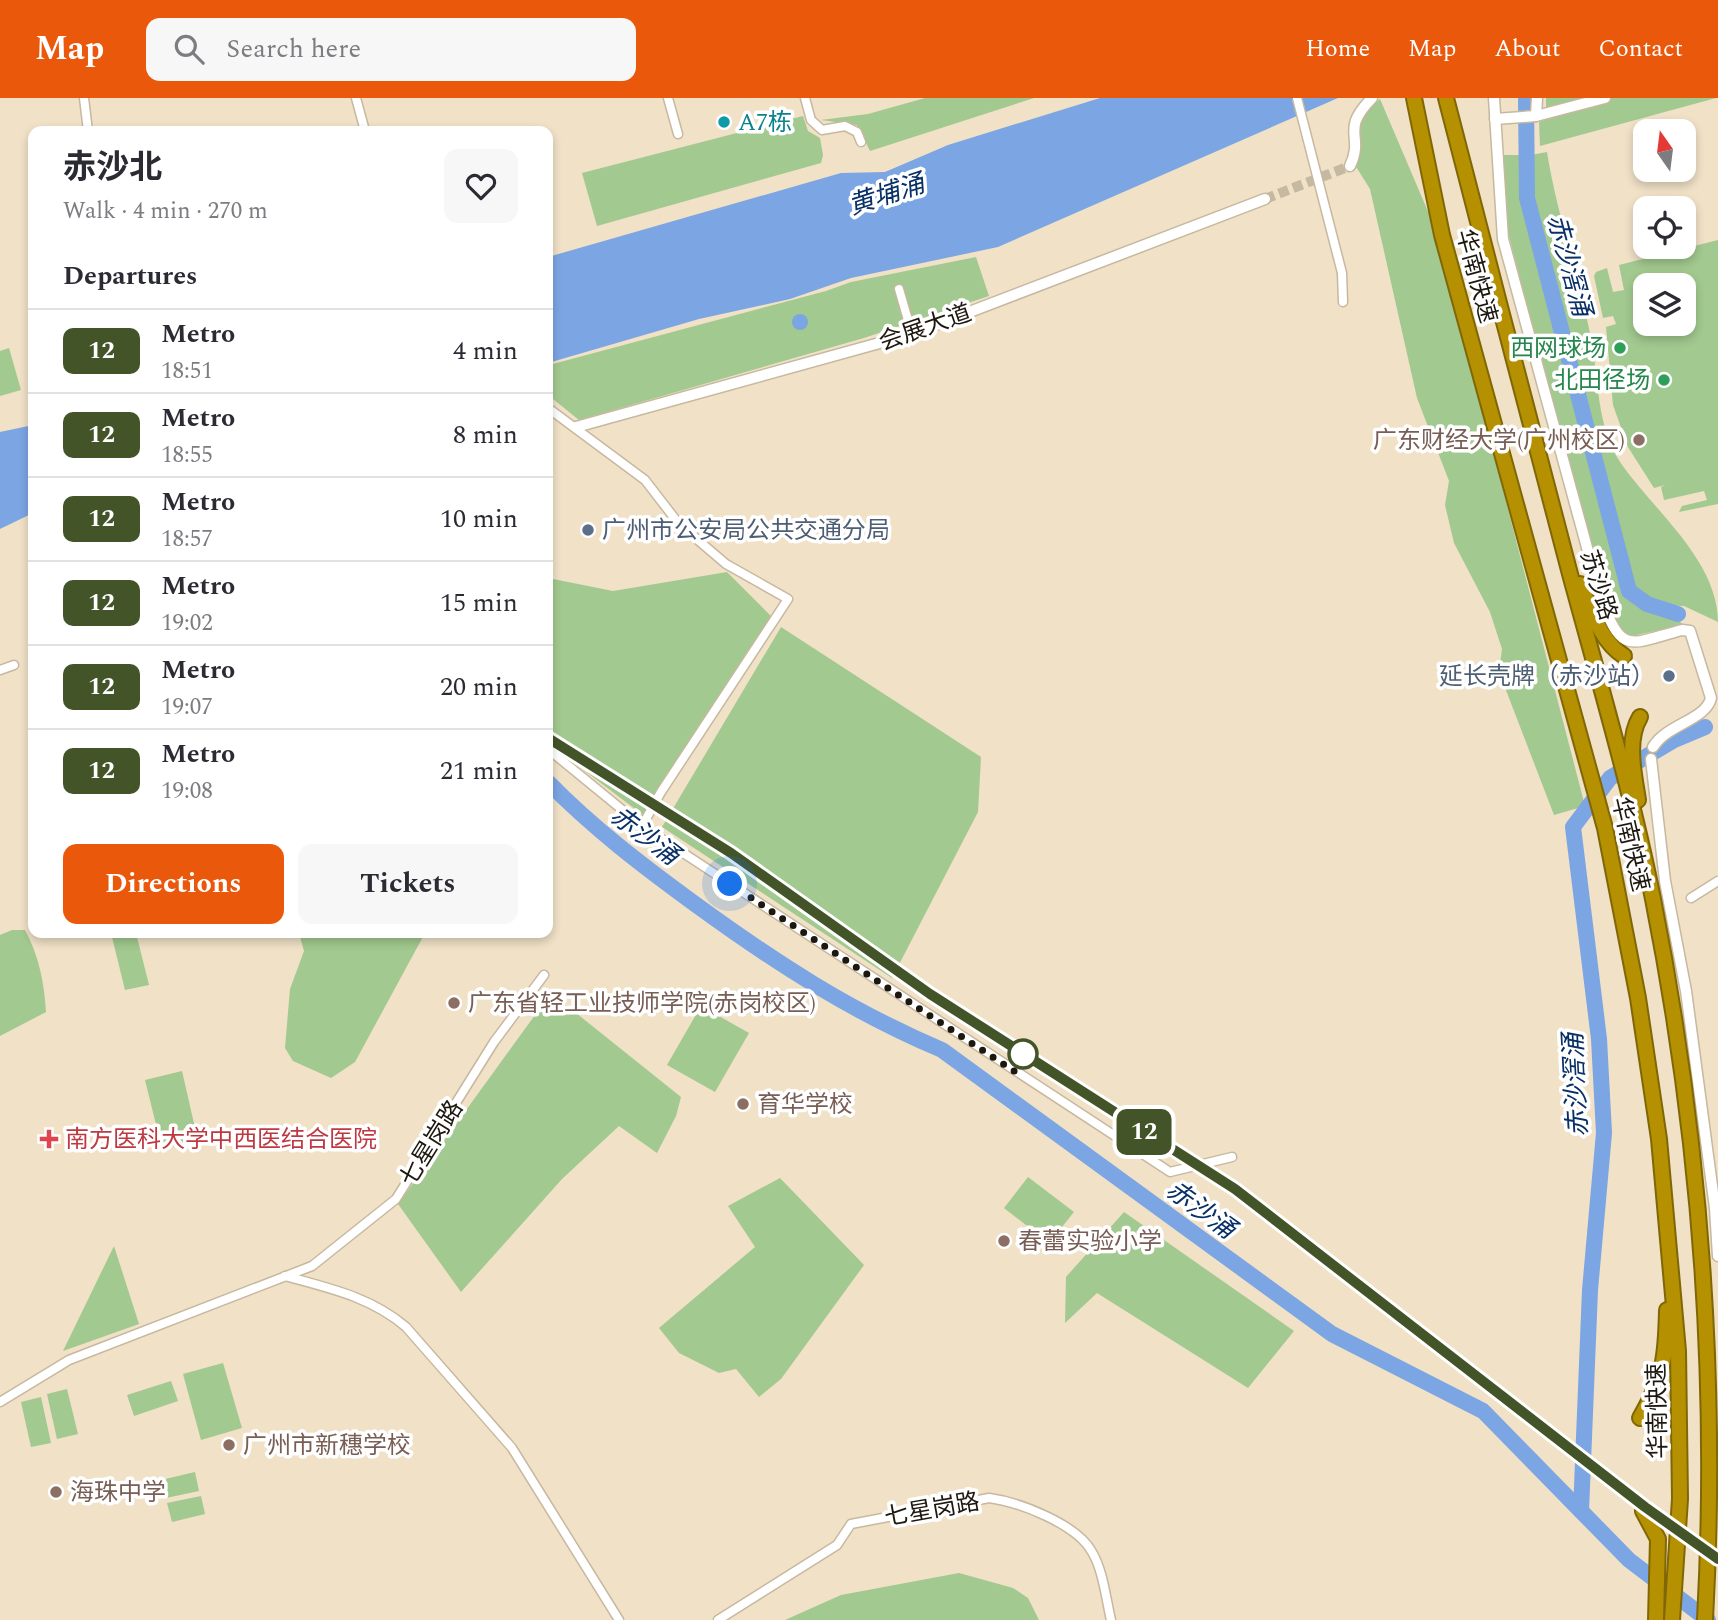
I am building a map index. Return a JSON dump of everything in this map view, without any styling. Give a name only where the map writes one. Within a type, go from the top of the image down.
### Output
[{"type":"highway","name":"华南快速","points":[[1414,98],[1442,235],[1601,809],[1618,882],[1640,1010],[1669,1242],[1681,1395],[1680,1499],[1672,1615]]},
{"type":"highway","name":"华南快速","points":[[1446,98],[1561,540],[1615,740],[1634,798],[1652,895],[1691,1148],[1702,1264],[1712,1457],[1705,1620]]},
{"type":"highway","points":[[1561,540],[1596,622],[1614,649],[1624,656]]},
{"type":"highway","points":[[1634,798],[1637,722]]},
{"type":"highway","points":[[1640,1419],[1656,1392],[1663,1371],[1669,1242]]},
{"type":"highway","points":[[1643,1511],[1657,1534],[1656,1618]]},
{"type":"street","points":[[83,98],[87,126]]},
{"type":"street","points":[[356,98],[364,126]]},
{"type":"street","points":[[668,98],[678,134]]},
{"type":"street","points":[[805,98],[813,118],[822,130],[845,126],[857,132],[860,142]]},
{"type":"street","points":[[1297,98],[1342,273],[1343,302]]},
{"type":"street","points":[[1350,166],[1356,154],[1352,128],[1356,117],[1371,98]]},
{"type":"street","name":"苏沙路","points":[[1494,98],[1503,239],[1601,599],[1614,632],[1621,639],[1636,642],[1682,630],[1690,631],[1695,639],[1711,698],[1709,706],[1702,713],[1672,727],[1653,747],[1651,759],[1665,881],[1686,992],[1715,1208],[1718,1256]]},
{"type":"street","points":[[1536,116],[1537,98]]},
{"type":"street","points":[[1495,119],[1536,116],[1605,98]]},
{"type":"street","name":"会展大道","points":[[576,427],[912,334],[1265,199]]},
{"type":"street","points":[[899,289],[912,334]]},
{"type":"street","points":[[553,411],[645,480],[679,524],[726,564],[788,599],[661,792],[642,826]]},
{"type":"street","points":[[0,670],[14,665]]},
{"type":"street","points":[[553,753],[642,826],[1170,1172],[1232,1157]]},
{"type":"street","points":[[1691,898],[1718,881]]},
{"type":"street","name":"七星岗路","points":[[0,1402],[69,1360],[312,1266],[396,1199],[494,1042],[544,975]]},
{"type":"street","points":[[285,1276],[353,1295],[387,1311],[406,1327],[512,1448],[619,1620]]},
{"type":"street","name":"七星岗路","points":[[718,1620],[837,1545],[851,1524],[989,1498],[1006,1500],[1074,1530],[1094,1554],[1111,1620]]},
{"type":"green space","points":[[925,98],[1034,98],[870,151],[857,125],[821,120],[868,114]]},
{"type":"green space","points":[[1546,98],[1588,98],[1546,110]]},
{"type":"green space","points":[[1611,98],[1716,98],[1540,146],[1539,122]]},
{"type":"green space","points":[[1380,99],[1435,228],[1585,806],[1554,815],[1499,672],[1502,649],[1490,612],[1454,543],[1445,505],[1449,481],[1417,398],[1370,189],[1355,165],[1356,121]]},
{"type":"green space","points":[[803,116],[808,131],[820,138],[823,155],[821,163],[597,226],[582,173]]},
{"type":"green space","points":[[1547,152],[1591,338],[1606,433],[1620,462],[1681,536],[1707,577],[1715,599],[1718,622],[1684,606],[1661,605],[1634,589],[1534,198],[1531,155]]},
{"type":"green space","points":[[1502,155],[1522,155],[1527,221],[1620,584],[1636,604],[1667,615],[1684,625],[1627,637],[1619,631],[1604,598],[1504,217]]},
{"type":"green space","name":"北田径场","points":[[1718,240],[1718,504],[1679,512],[1682,506],[1707,500],[1704,491],[1664,500],[1661,487],[1665,485],[1654,488],[1628,447],[1613,405],[1606,327],[1616,324],[1613,316],[1603,318],[1594,276],[1596,272],[1607,268],[1613,292],[1624,290],[1619,265],[1643,259],[1696,259],[1696,246]]},
{"type":"green space","points":[[976,257],[989,296],[864,338],[579,420],[553,399],[553,364],[851,282]]},
{"type":"green space","points":[[9,348],[21,390],[0,396],[0,351]]},
{"type":"green space","points":[[727,572],[771,616],[643,815],[553,747],[553,579],[613,591]]},
{"type":"green space","points":[[781,627],[981,757],[978,812],[892,978],[662,827]]},
{"type":"green space","points":[[12,930],[25,930],[37,959],[46,1012],[0,1036],[0,935]]},
{"type":"green space","points":[[112,938],[137,938],[149,985],[125,990]]},
{"type":"green space","points":[[300,938],[422,938],[355,1062],[331,1078],[293,1061],[285,1048],[290,989],[304,951]]},
{"type":"green space","points":[[551,993],[681,1097],[676,1116],[657,1153],[619,1126],[562,1179],[461,1292],[398,1204]]},
{"type":"green space","points":[[701,1006],[749,1033],[715,1092],[667,1065]]},
{"type":"green space","points":[[182,1071],[198,1141],[162,1149],[145,1080]]},
{"type":"green space","points":[[1028,1177],[1074,1212],[1049,1243],[1004,1208]]},
{"type":"green space","points":[[780,1178],[864,1265],[781,1379],[759,1397],[736,1369],[719,1373],[679,1353],[659,1328],[755,1247],[728,1206]]},
{"type":"green space","points":[[1124,1212],[1294,1331],[1248,1388],[1097,1293],[1065,1323],[1066,1277]]},
{"type":"green space","points":[[114,1246],[139,1324],[63,1351]]},
{"type":"green space","points":[[223,1363],[242,1428],[201,1440],[183,1374]]},
{"type":"green space","points":[[171,1381],[178,1401],[134,1416],[127,1395]]},
{"type":"green space","points":[[67,1389],[78,1434],[57,1439],[47,1394]]},
{"type":"green space","points":[[41,1397],[51,1443],[31,1447],[21,1402]]},
{"type":"green space","points":[[195,1472],[199,1491],[166,1498],[161,1480]]},
{"type":"green space","points":[[201,1496],[205,1514],[172,1522],[167,1503]]},
{"type":"green space","points":[[959,1573],[1013,1588],[1028,1598],[1039,1620],[785,1620],[841,1595]]},
{"type":"water","name":"黄埔涌","points":[[1100,98],[1338,98],[998,247],[851,278],[790,299],[699,319],[553,362],[553,256],[841,173],[885,172],[948,145]]},
{"type":"water","points":[[797,314],[803,314],[808,322],[806,328],[797,330],[792,325],[792,319]]},
{"type":"water","points":[[28,426],[28,515],[0,529],[0,432]]},
{"type":"waterway","name":"赤沙滘涌","points":[[1526,98],[1527,198],[1629,591],[1647,604],[1678,614]]},
{"type":"waterway","name":"赤沙滘涌","points":[[1581,1511],[1590,1290],[1604,1133],[1599,1039],[1573,827],[1610,778],[1674,740],[1705,727]]},
{"type":"waterway","name":"赤沙涌","points":[[553,787],[601,831],[695,904],[814,984],[876,1019],[942,1050],[1332,1334],[1483,1411],[1629,1560],[1708,1620]]},
{"type":"tunnel","points":[[1265,199],[1350,166]]},
{"type":"metro line","name":"12","points":[[553,741],[731,853],[930,994],[1235,1189],[1458,1364],[1687,1539],[1718,1559]]},
{"type":"place","name":"A7栋","points":[[724,122]]},
{"type":"place","name":"西网球场","points":[[1620,348]]},
{"type":"place","name":"北田径场","points":[[1664,380]]},
{"type":"place","name":"广东财经大学(广州校区)","points":[[1639,440]]},
{"type":"place","name":"广州市公安局公共交通分局","points":[[588,530]]},
{"type":"place","name":"延长壳牌（赤沙站）","points":[[1669,676]]},
{"type":"place","name":"广东省轻工业技师学院(赤岗校区)","points":[[454,1003]]},
{"type":"place","name":"育华学校","points":[[743,1104]]},
{"type":"place","name":"南方医科大学中西医结合医院","points":[[49,1139]]},
{"type":"place","name":"春蕾实验小学","points":[[1004,1241]]},
{"type":"place","name":"广州市新穗学校","points":[[229,1445]]},
{"type":"place","name":"海珠中学","points":[[56,1492]]},
{"type":"route","points":[[730,884],[1017,1073],[1023,1054]]}]
